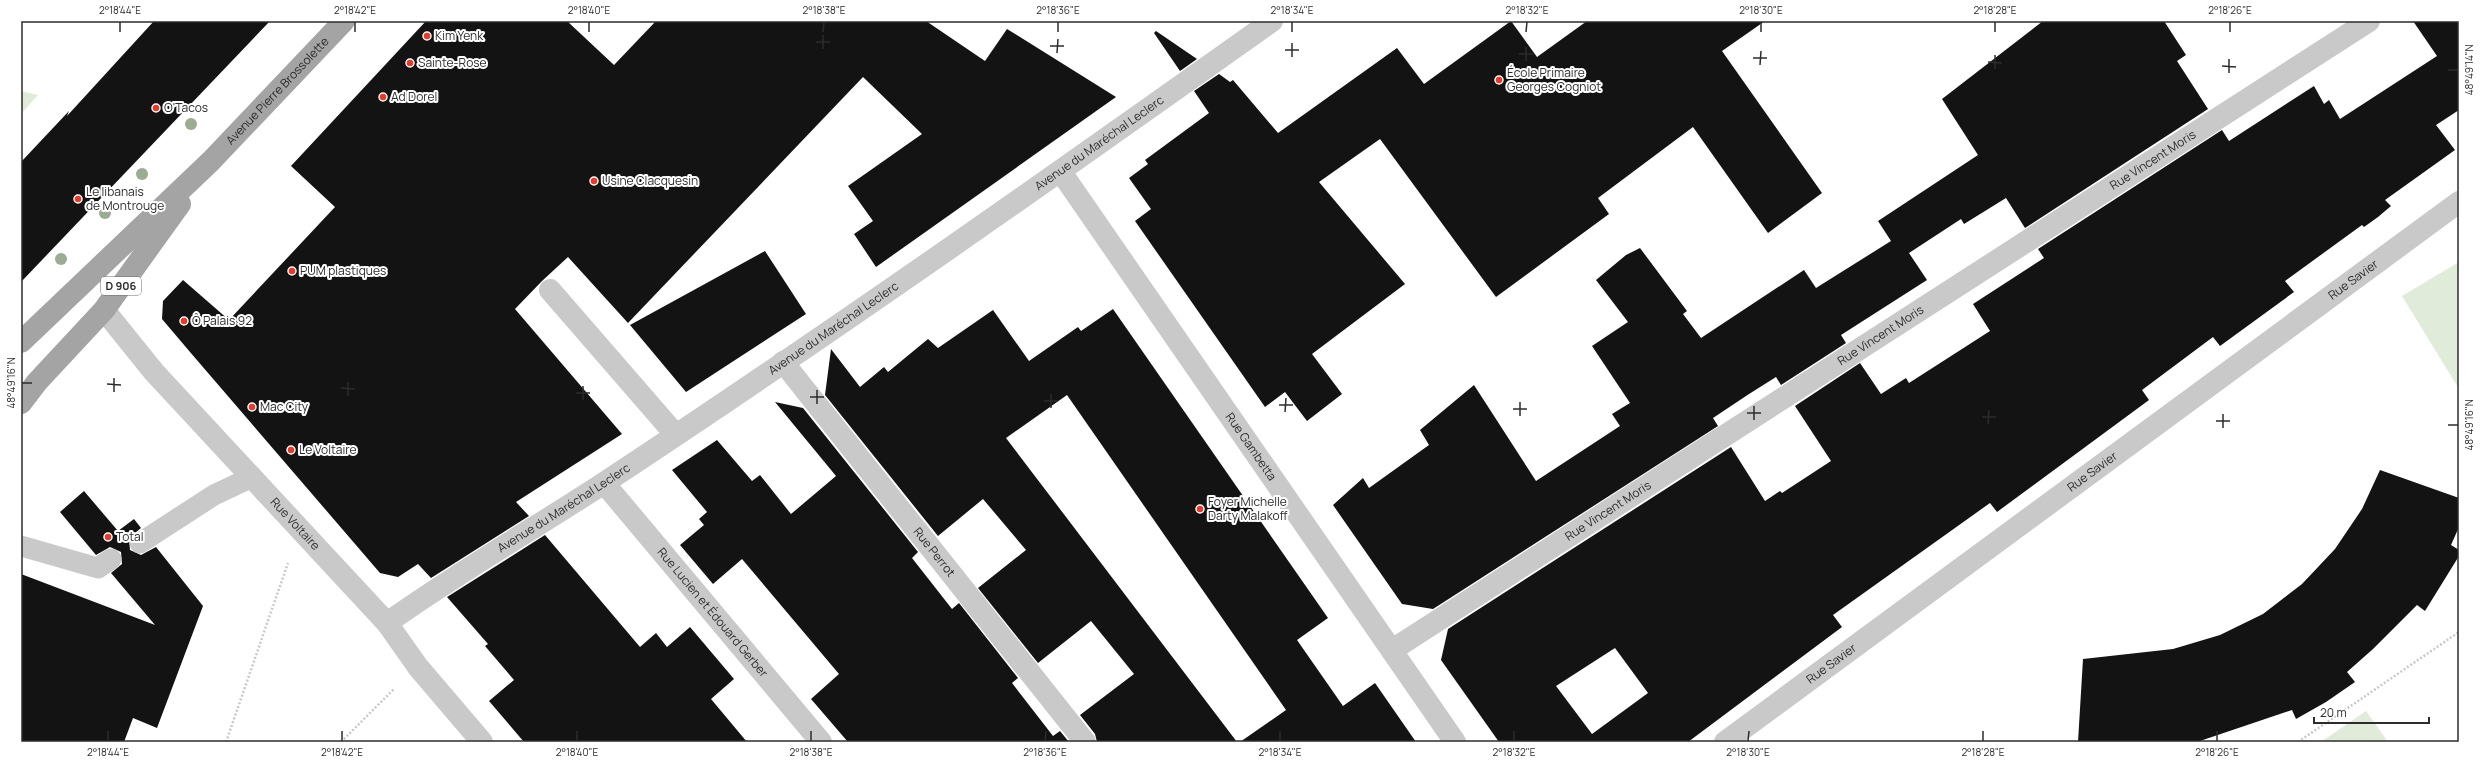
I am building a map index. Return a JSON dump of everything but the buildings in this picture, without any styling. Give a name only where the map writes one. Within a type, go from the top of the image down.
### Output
[{"type":"main road","name":"Avenue Pierre Brossolette","points":[[21,342],[211,161],[344,21]]},
{"type":"main road","name":"Avenue Pierre Brossolette","points":[[21,403],[36,382],[104,310],[211,161]]},
{"type":"street","name":"Avenue du Maréchal Leclerc","points":[[387,623],[604,483],[783,362],[1061,172],[1272,21]]},
{"type":"street","name":"Rue Vincent Moris","points":[[1392,650],[2369,21]]},
{"type":"street","name":"Rue Gambetta","points":[[1061,172],[1455,742]]},
{"type":"street","name":"Rue Savier","points":[[1725,742],[2459,202]]},
{"type":"street","points":[[550,290],[675,434]]},
{"type":"street","name":"Rue Voltaire","points":[[104,310],[154,372],[387,623],[418,667],[482,742]]},
{"type":"street","name":"Rue Perrot","points":[[783,362],[1085,742]]},
{"type":"street","name":"Rue Lucien et Édouard Gerber","points":[[604,483],[821,742]]},
{"type":"lane","points":[[140,543],[214,495],[252,477]]},
{"type":"lane","points":[[21,546],[98,568],[111,560]]},
{"type":"path","points":[[226,742],[300,529]]},
{"type":"path","points":[[2298,742],[2459,632]]},
{"type":"path","points":[[341,742],[397,686]]},
{"type":"green space","points":[[21,91],[38,95],[21,114]]},
{"type":"green space","points":[[2459,262],[2459,389],[2402,296]]},
{"type":"green space","points":[[2366,711],[2388,742],[2321,742]]},
{"type":"place","name":"Kim Yenk","points":[[427,36]]},
{"type":"place","name":"Sainte-Rose","points":[[410,63]]},
{"type":"place","name":"École Primaire Georges Cogniot","points":[[1499,80]]},
{"type":"place","name":"Ad Dorel","points":[[383,97]]},
{"type":"place","name":"O'Tacos","points":[[156,108]]},
{"type":"place","name":"Usine Clacquesin","points":[[594,181]]},
{"type":"place","name":"Le libanais de Montrouge","points":[[78,199]]},
{"type":"place","name":"PUM plastiques","points":[[292,271]]},
{"type":"place","name":"Ô Palais 92","points":[[184,321]]},
{"type":"place","name":"Mac City","points":[[252,407]]},
{"type":"place","name":"Le Voltaire","points":[[291,450]]},
{"type":"place","name":"Foyer Michelle Darty Malakoff","points":[[1200,509]]},
{"type":"place","name":"Total","points":[[108,537]]}]
